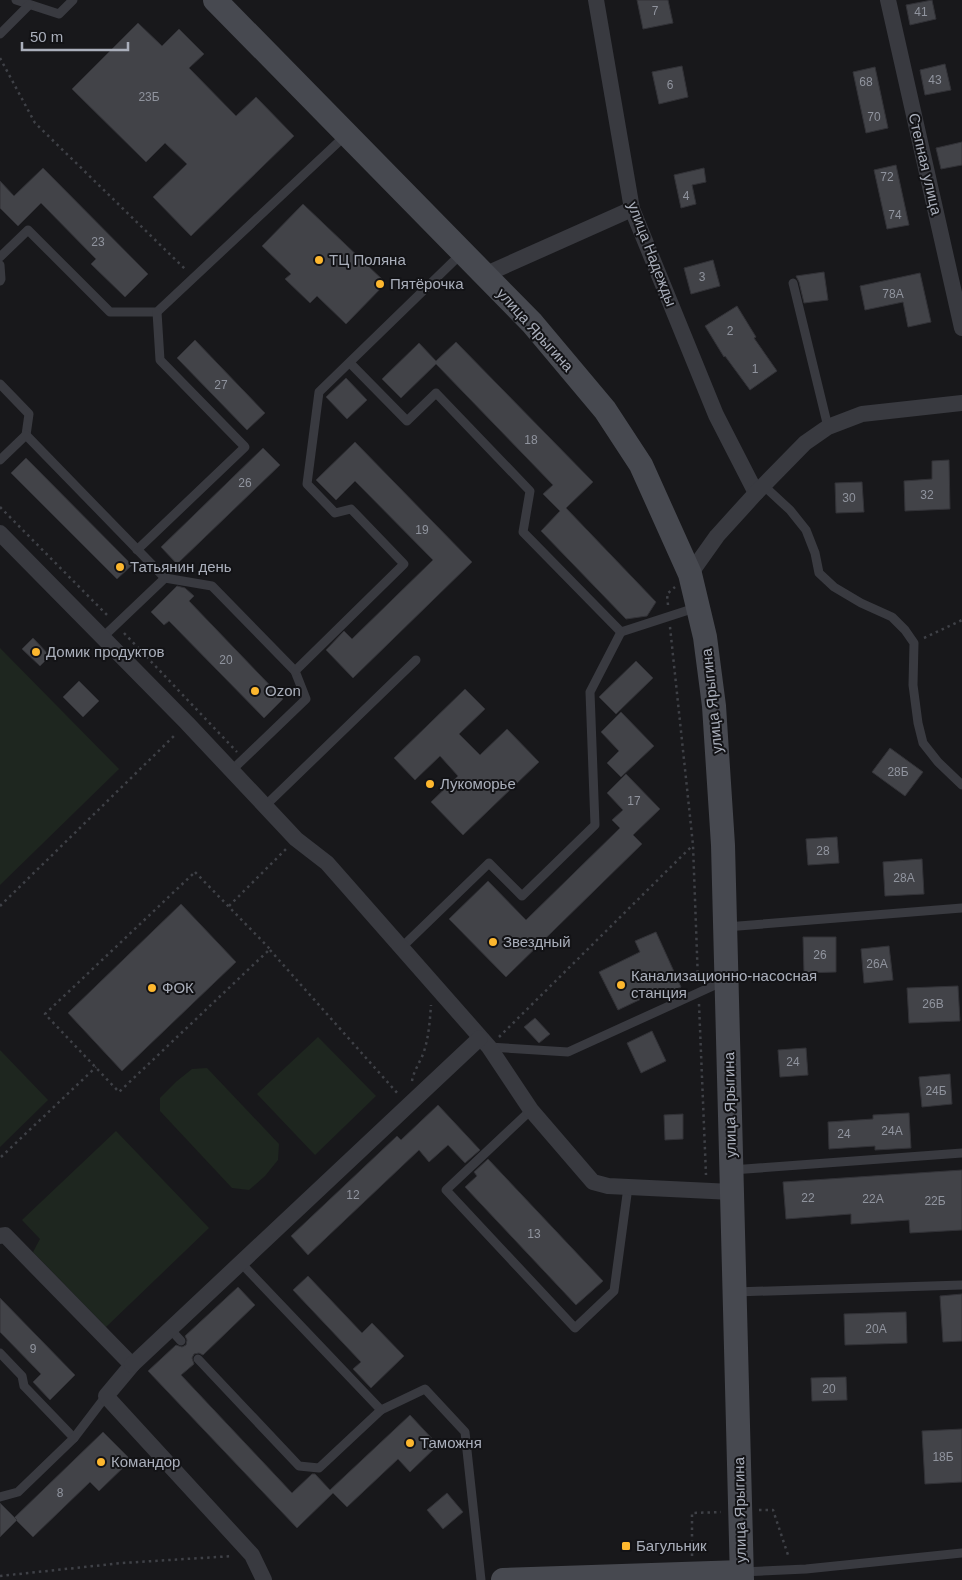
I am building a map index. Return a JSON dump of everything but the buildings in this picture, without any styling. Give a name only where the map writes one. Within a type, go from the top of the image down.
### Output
[{"type":"street","name":"улица Ярыгина","points":[[215,0],[532,323],[605,410],[641,465],[690,574],[706,638],[714,706],[724,845],[742,1576]]},
{"type":"street","name":"улица Надежды","points":[[596,0],[632,209],[716,415],[759,489]]},
{"type":"street","name":"Степная улица","points":[[888,0],[962,328]]},
{"type":"street","points":[[484,275],[632,209]]},
{"type":"street","points":[[690,574],[717,536],[759,489],[804,443],[828,427],[862,414],[962,403]]},
{"type":"street","points":[[0,533],[103,637],[296,839],[327,863],[485,1042],[532,1110],[593,1182],[608,1186],[707,1191],[732,1181]]},
{"type":"street","points":[[264,1580],[252,1555],[106,1396],[132,1365],[175,1335],[241,1262],[409,1105],[485,1042]]},
{"type":"street","points":[[0,1236],[5,1235],[132,1365]]},
{"type":"street","points":[[503,1580],[742,1576]]},
{"type":"lane","points":[[16,0],[59,14],[73,0]]},
{"type":"lane","points":[[0,34],[30,5]]},
{"type":"lane","points":[[0,257],[28,230],[110,312],[158,312],[347,134]]},
{"type":"lane","points":[[295,671],[404,564],[351,509],[335,513],[307,484],[319,392],[462,253]]},
{"type":"lane","points":[[0,265],[2,279],[0,281]]},
{"type":"lane","points":[[793,283],[828,427]]},
{"type":"lane","points":[[137,550],[245,447],[160,360],[158,312]]},
{"type":"lane","points":[[350,363],[406,420],[436,393],[530,490],[523,532],[621,632]]},
{"type":"lane","points":[[0,384],[29,414],[26,435],[0,460]]},
{"type":"lane","points":[[26,435],[165,578],[212,586],[295,671],[306,699],[231,771]]},
{"type":"lane","points":[[759,489],[790,510],[806,530],[815,553],[819,573],[834,587],[861,603],[892,617],[905,630],[914,643],[913,685],[923,744],[938,762],[962,785]]},
{"type":"lane","points":[[103,637],[165,578]]},
{"type":"lane","points":[[401,948],[489,863],[522,896],[595,825],[590,692],[621,632],[698,607]]},
{"type":"lane","points":[[265,806],[416,660]]},
{"type":"lane","points":[[726,927],[962,908]]},
{"type":"lane","points":[[485,1042],[568,1052],[727,980]]},
{"type":"lane","points":[[532,1110],[446,1190],[575,1328],[614,1291],[628,1187]]},
{"type":"lane","points":[[732,1181],[962,1153]]},
{"type":"lane","points":[[241,1262],[381,1410]]},
{"type":"lane","points":[[735,1292],[962,1285]]},
{"type":"lane","points":[[0,1353],[22,1376],[24,1386],[74,1438]]},
{"type":"lane","points":[[198,1359],[299,1466],[319,1468],[381,1410],[426,1389],[465,1432],[481,1580]]},
{"type":"lane","points":[[0,1497],[18,1492],[74,1438],[106,1396]]},
{"type":"lane","points":[[742,1576],[962,1553]]},
{"type":"path","points":[[0,58],[35,123],[194,278]]},
{"type":"path","points":[[690,574],[667,594],[692,846],[707,1191]]},
{"type":"path","points":[[914,643],[962,620]]},
{"type":"path","points":[[0,906],[186,723]]},
{"type":"path","points":[[229,906],[296,839]]},
{"type":"path","points":[[485,1042],[692,846]]},
{"type":"path","points":[[270,950],[119,1092],[45,1014],[195,872],[270,950],[409,1105]]},
{"type":"path","points":[[409,1105],[413,1075],[425,1049],[430,1017],[432,983]]},
{"type":"path","points":[[1,1157],[96,1067]]},
{"type":"path","points":[[0,1576],[122,1563],[252,1555]]},
{"type":"shaded area","points":[[0,648],[119,769],[0,885]]},
{"type":"shaded area","points":[[318,1037],[376,1096],[315,1155],[257,1094]]},
{"type":"shaded area","points":[[0,1050],[48,1100],[0,1147]]},
{"type":"shaded area","points":[[207,1068],[279,1144],[278,1160],[265,1176],[249,1190],[232,1188],[160,1111],[160,1098],[177,1081],[192,1069]]},
{"type":"shaded area","points":[[116,1131],[209,1228],[106,1327],[33,1252],[40,1239],[22,1220]]},
{"type":"place","name":"ТЦ Поляна","points":[[319,260]]},
{"type":"place","name":"Пятёрочка","points":[[380,284]]},
{"type":"place","name":"Татьянин день","points":[[120,567]]},
{"type":"place","name":"Домик продуктов","points":[[36,652]]},
{"type":"place","name":"Ozon","points":[[255,691]]},
{"type":"place","name":"Лукоморье","points":[[430,784]]},
{"type":"place","name":"Звездный","points":[[493,942]]},
{"type":"place","name":"Канализационно-насосная станция","points":[[621,985]]},
{"type":"place","name":"ФОК","points":[[152,988]]},
{"type":"place","name":"Таможня","points":[[410,1443]]},
{"type":"place","name":"Командор","points":[[101,1462]]},
{"type":"place","name":"Багульник","points":[[626,1546]]}]
